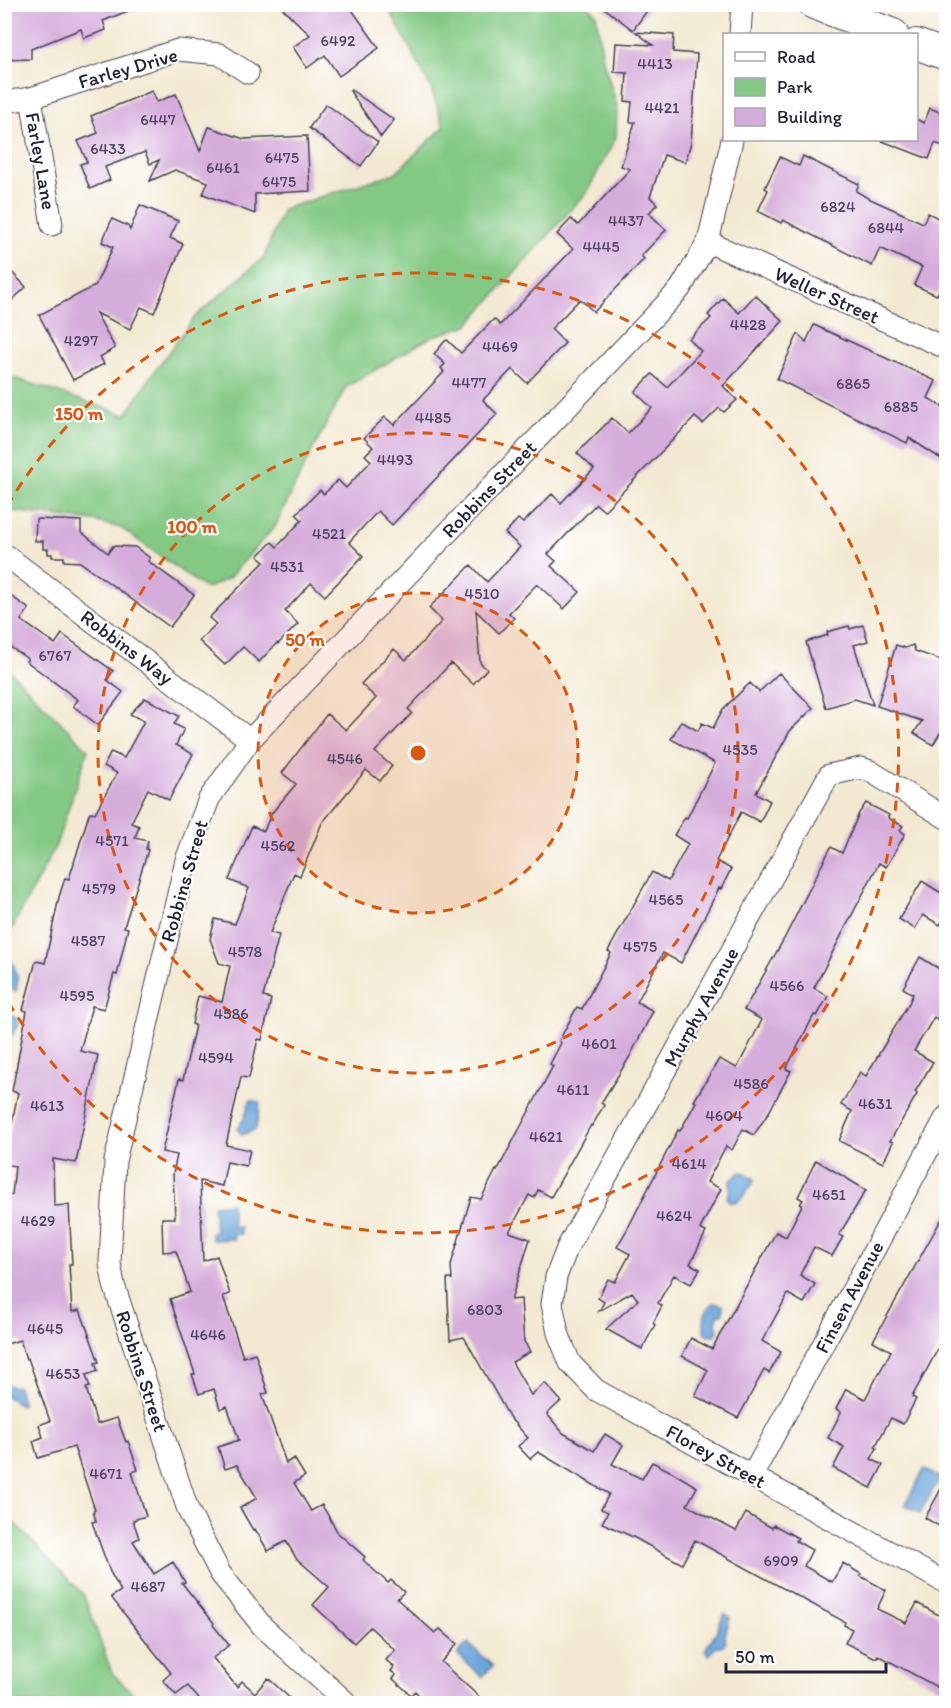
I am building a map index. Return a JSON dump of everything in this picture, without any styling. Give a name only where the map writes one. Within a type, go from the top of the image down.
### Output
[{"type":"street","points":[[740,33],[742,4]]},
{"type":"street","points":[[814,4],[889,33]]},
{"type":"street","points":[[918,45],[946,55]]},
{"type":"street","name":"Farley Drive","points":[[4,102],[31,98],[178,50],[219,54],[248,73]]},
{"type":"street","name":"Farley Lane","points":[[31,98],[52,225]]},
{"type":"street","name":"Robbins Street","points":[[348,1704],[263,1627],[220,1573],[188,1510],[114,1285],[110,1263],[115,1161],[186,860],[209,799],[250,740],[680,289],[708,242],[732,141]]},
{"type":"street","name":"Weller Street","points":[[708,242],[946,348]]},
{"type":"street","name":"Robbins Way","points":[[4,554],[250,740]]},
{"type":"street","name":"Murphy Avenue","points":[[556,1277],[574,1236],[829,775],[861,768],[870,771],[946,818]]},
{"type":"street","name":"Finsen Avenue","points":[[752,1476],[946,1118]]},
{"type":"street","name":"Florey Street","points":[[556,1277],[552,1304],[558,1333],[570,1363],[596,1390],[946,1583]]},
{"type":"green space","points":[[387,5],[588,5],[596,14],[603,60],[617,106],[616,137],[587,192],[468,325],[431,337],[346,387],[276,525],[229,578],[206,589],[121,528],[94,521],[12,511],[5,504],[5,375],[126,415],[154,372],[195,317],[264,257],[283,209],[395,173],[444,127],[431,88]]},
{"type":"green space","points":[[5,666],[88,750],[56,845],[5,942]]},
{"type":"green space","points":[[4,1513],[83,1594],[112,1673],[143,1703],[7,1704],[5,1701]]},
{"type":"water","points":[[9,961],[13,963],[18,980],[16,991],[5,988],[5,964]]},
{"type":"water","points":[[11,1015],[17,1019],[18,1025],[5,1046],[5,1018]]},
{"type":"water","points":[[250,1100],[260,1102],[256,1129],[242,1135],[237,1129],[244,1119]]},
{"type":"water","points":[[741,1172],[754,1178],[754,1182],[741,1199],[729,1202],[727,1198],[730,1181]]},
{"type":"water","points":[[231,1203],[233,1227],[240,1227],[241,1234],[233,1234],[234,1239],[212,1240],[211,1233],[215,1232],[213,1205]]},
{"type":"water","points":[[713,1303],[723,1305],[723,1313],[718,1315],[716,1322],[718,1331],[714,1336],[704,1332],[706,1312]]},
{"type":"water","points":[[4,1383],[18,1387],[23,1403],[21,1405],[5,1396]]},
{"type":"water","points":[[924,1469],[940,1478],[920,1513],[905,1505]]},
{"type":"water","points":[[725,1614],[730,1617],[725,1636],[726,1642],[715,1647],[708,1655],[705,1651]]},
{"type":"water","points":[[468,1643],[493,1666],[482,1677],[457,1654]]},
{"type":"building","points":[[4,4],[143,5],[103,21],[106,30],[84,38],[81,29],[31,49],[31,59],[4,60]]},
{"type":"building","points":[[278,4],[348,4],[379,48],[339,76],[325,55],[307,68],[293,47],[310,35]]},
{"type":"building","points":[[599,4],[652,4],[633,30]]},
{"type":"building","points":[[636,32],[674,35],[673,52],[697,54],[691,143],[685,162],[664,155],[650,197],[657,204],[649,213],[666,230],[641,256],[644,259],[594,312],[580,299],[551,329],[565,343],[527,383],[512,369],[483,400],[497,414],[392,525],[378,511],[349,542],[363,556],[325,596],[311,583],[285,611],[298,624],[278,644],[259,662],[243,647],[225,665],[199,641],[216,624],[209,618],[264,562],[258,556],[272,542],[277,547],[302,520],[296,514],[320,490],[324,494],[338,480],[346,488],[371,461],[365,455],[373,447],[364,438],[385,417],[394,425],[444,372],[441,368],[445,364],[434,354],[445,341],[447,340],[461,353],[494,319],[500,325],[573,249],[557,234],[571,219],[578,225],[630,169],[621,166],[635,122],[630,122],[632,102],[625,101],[627,73],[614,72],[616,43],[653,45]]},
{"type":"building","points":[[152,91],[157,102],[176,94],[200,151],[209,127],[244,139],[307,136],[310,191],[255,194],[255,214],[203,194],[208,182],[175,170],[150,181],[159,160],[150,164],[145,152],[105,167],[110,180],[90,189],[80,164],[87,162],[78,141],[98,133],[91,116]]},
{"type":"building","points":[[350,91],[394,120],[381,137]]},
{"type":"building","points":[[326,104],[378,142],[361,166],[309,128]]},
{"type":"building","points":[[930,108],[946,115],[946,137],[943,146],[935,143],[929,159],[882,141],[918,141],[918,120],[924,123]]},
{"type":"building","points":[[803,156],[859,184],[856,191],[866,197],[923,223],[928,213],[946,222],[946,276],[937,295],[914,285],[922,267],[880,248],[872,266],[783,220],[781,223],[758,211],[768,190],[765,188],[780,157],[799,166]]},
{"type":"building","points":[[140,205],[178,221],[170,238],[183,244],[154,313],[141,307],[130,329],[96,313],[115,348],[100,357],[104,364],[73,380],[39,315],[95,286],[113,247],[102,242],[112,219],[128,226],[130,230]]},
{"type":"building","points":[[4,264],[26,287],[4,308]]},
{"type":"building","points":[[755,295],[783,321],[723,386],[737,400],[724,412],[719,408],[703,424],[695,417],[604,511],[596,504],[548,554],[556,561],[551,566],[580,592],[564,609],[537,584],[509,613],[514,618],[499,633],[476,611],[480,663],[487,669],[473,684],[451,663],[408,709],[412,713],[375,752],[392,766],[380,781],[366,770],[322,823],[300,876],[294,873],[270,933],[279,935],[263,997],[271,999],[262,1040],[258,1039],[249,1078],[241,1077],[226,1145],[250,1150],[246,1166],[227,1162],[222,1186],[200,1181],[203,1261],[217,1256],[230,1294],[223,1296],[243,1357],[255,1353],[268,1393],[262,1394],[286,1463],[294,1458],[305,1476],[294,1483],[311,1511],[322,1505],[338,1533],[365,1557],[363,1560],[388,1583],[391,1580],[404,1592],[397,1599],[435,1633],[440,1629],[457,1644],[441,1662],[487,1704],[428,1704],[415,1691],[411,1695],[393,1679],[396,1675],[391,1671],[394,1667],[386,1660],[395,1650],[370,1627],[354,1643],[313,1605],[329,1587],[296,1558],[286,1541],[268,1551],[255,1529],[253,1530],[240,1508],[257,1498],[237,1465],[225,1469],[218,1447],[239,1440],[227,1406],[220,1409],[214,1389],[199,1394],[192,1374],[195,1374],[170,1299],[190,1292],[176,1251],[163,1252],[162,1218],[175,1218],[173,1174],[177,1155],[162,1152],[179,1079],[183,1080],[195,1025],[192,1024],[198,996],[222,1002],[230,966],[219,963],[210,939],[215,919],[235,924],[249,888],[229,880],[252,826],[264,831],[271,814],[296,784],[282,773],[327,714],[346,730],[376,698],[361,684],[394,649],[406,660],[442,621],[429,608],[471,565],[487,582],[520,547],[505,533],[518,519],[523,523],[552,494],[561,503],[594,469],[577,453],[612,418],[628,433],[652,408],[635,392],[652,374],[667,387],[701,351],[689,339],[711,318],[708,315],[723,298],[739,313]]},
{"type":"building","points":[[814,325],[936,381],[928,398],[946,409],[946,462],[909,438],[907,443],[777,379],[798,334],[806,342]]},
{"type":"building","points":[[36,519],[81,521],[81,532],[108,553],[113,546],[135,547],[150,558],[148,561],[194,595],[170,627],[80,562],[64,561],[64,557],[52,557],[52,554],[48,554],[48,549],[43,549],[43,541],[35,541]]},
{"type":"building","points":[[4,591],[29,609],[21,620],[55,644],[62,634],[113,671],[107,680],[123,692],[98,725],[73,706],[78,700],[26,661],[28,659],[4,643]]},
{"type":"building","points":[[863,625],[868,641],[854,645],[873,705],[855,699],[826,708],[806,642],[828,635],[827,632]]},
{"type":"building","points":[[896,645],[905,648],[913,645],[915,651],[946,662],[946,723],[933,745],[914,733],[922,721],[877,706]]},
{"type":"building","points":[[779,673],[813,708],[790,731],[756,793],[770,801],[760,822],[741,812],[716,861],[731,869],[681,963],[663,953],[637,1002],[653,1011],[629,1058],[601,1103],[604,1105],[551,1197],[538,1190],[534,1198],[529,1195],[509,1232],[530,1239],[511,1300],[521,1299],[524,1341],[530,1352],[512,1362],[531,1395],[545,1383],[561,1401],[547,1414],[563,1433],[594,1451],[605,1434],[623,1445],[612,1464],[642,1479],[652,1462],[672,1472],[697,1487],[687,1505],[736,1531],[746,1513],[772,1528],[774,1525],[798,1538],[796,1541],[812,1550],[804,1566],[832,1582],[843,1563],[861,1574],[860,1576],[886,1590],[877,1609],[906,1623],[917,1603],[946,1619],[946,1692],[878,1655],[876,1658],[845,1643],[852,1629],[844,1625],[845,1622],[695,1540],[682,1564],[602,1523],[608,1512],[601,1509],[609,1494],[538,1452],[530,1459],[518,1446],[528,1438],[510,1418],[464,1337],[450,1340],[447,1279],[452,1279],[451,1265],[471,1197],[481,1199],[497,1171],[553,1066],[550,1064],[561,1043],[559,1041],[577,1007],[582,1009],[611,953],[608,951],[652,872],[668,881],[688,844],[674,835],[685,817],[687,818],[715,763],[671,739],[681,721],[698,731],[702,723],[713,728],[723,709],[750,683],[759,692]]},
{"type":"building","points":[[145,698],[179,716],[174,724],[184,729],[176,745],[193,754],[169,800],[148,789],[131,823],[139,826],[135,838],[148,841],[146,849],[148,850],[124,927],[128,928],[117,975],[114,974],[104,1009],[92,1006],[80,1051],[98,1055],[76,1163],[53,1159],[54,1206],[69,1205],[72,1312],[80,1310],[99,1362],[95,1363],[98,1371],[86,1375],[90,1387],[86,1388],[97,1424],[117,1418],[138,1470],[132,1472],[146,1516],[133,1520],[139,1538],[133,1541],[154,1574],[173,1562],[185,1582],[182,1583],[229,1645],[213,1658],[237,1687],[242,1681],[255,1693],[268,1678],[296,1704],[203,1704],[188,1686],[176,1695],[163,1680],[171,1673],[111,1597],[121,1591],[110,1572],[92,1522],[96,1521],[93,1511],[95,1510],[74,1447],[38,1458],[33,1441],[43,1437],[39,1425],[50,1421],[20,1340],[4,1345],[4,1243],[7,1242],[4,1196],[12,1195],[15,1166],[4,1164],[4,1162],[18,1093],[12,1091],[27,1011],[23,1010],[36,961],[45,963],[59,897],[65,878],[69,879],[89,814],[95,813],[117,773],[104,766],[111,752],[124,758],[144,721],[130,714]]},
{"type":"building","points":[[866,803],[889,815],[888,818],[903,826],[900,830],[905,834],[886,867],[879,863],[814,988],[828,996],[817,1016],[814,1015],[786,1069],[791,1071],[769,1112],[754,1135],[743,1129],[732,1150],[726,1146],[707,1182],[721,1189],[700,1229],[706,1232],[690,1264],[700,1269],[691,1284],[674,1275],[658,1303],[662,1306],[642,1349],[606,1329],[638,1300],[632,1292],[599,1311],[604,1302],[598,1298],[608,1279],[615,1282],[630,1254],[617,1247],[678,1130],[680,1131],[696,1102],[694,1101],[719,1059],[737,1068],[762,1020],[744,1010],[831,847],[842,853],[859,813]]},
{"type":"building","points":[[922,881],[946,896],[946,915],[940,925],[923,915],[915,929],[899,919]]},
{"type":"building","points":[[920,957],[946,973],[946,1025],[934,1017],[914,1051],[933,1062],[890,1141],[893,1142],[883,1163],[839,1141],[852,1111],[841,1105],[860,1072],[866,1076],[909,1003],[913,994],[903,988]]},
{"type":"building","points":[[816,1160],[866,1190],[839,1235],[843,1237],[832,1256],[814,1247],[800,1275],[815,1284],[804,1303],[788,1294],[762,1341],[781,1352],[769,1373],[764,1370],[738,1418],[695,1396],[708,1370],[682,1356],[691,1338],[712,1349],[776,1232],[786,1237],[802,1205],[800,1204],[803,1200],[798,1197]]},
{"type":"building","points":[[946,1211],[946,1334],[912,1397],[916,1399],[903,1424],[891,1418],[875,1447],[877,1448],[871,1459],[883,1465],[871,1488],[833,1468],[844,1447],[828,1438],[841,1412],[836,1409],[846,1389],[865,1399],[891,1351],[873,1341]]},
{"type":"building","points":[[946,1480],[946,1530],[925,1518]]}]
